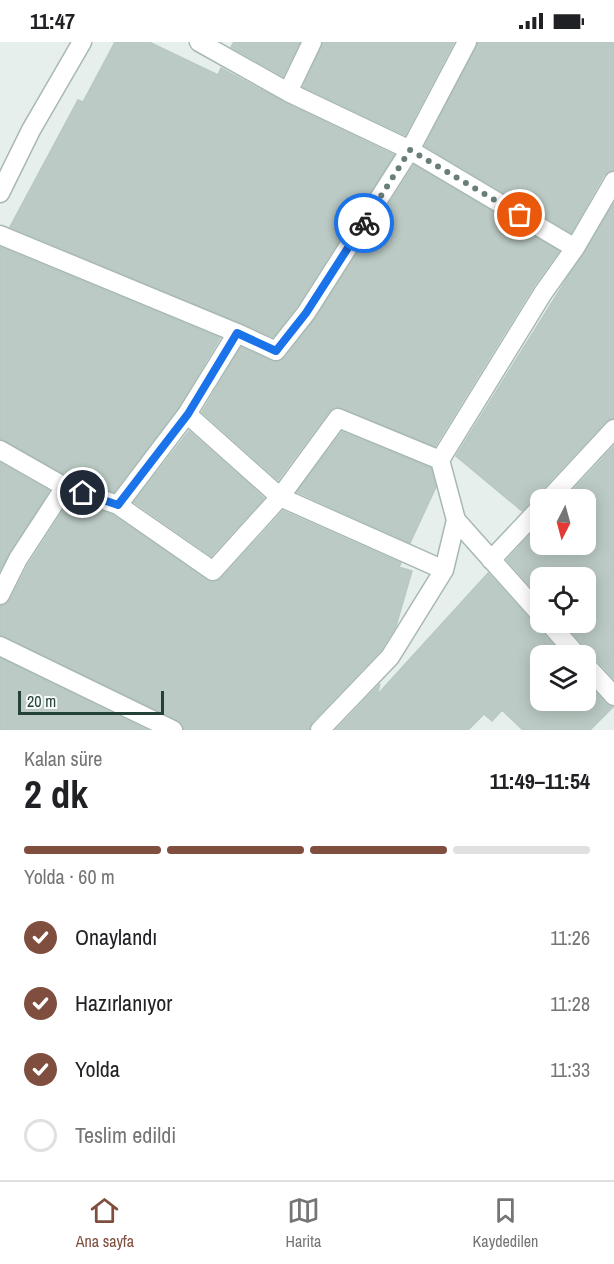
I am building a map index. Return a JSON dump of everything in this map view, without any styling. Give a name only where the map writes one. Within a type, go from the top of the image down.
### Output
[{"type":"street","points":[[0,193],[31,130],[82,42]]},
{"type":"street","points":[[199,42],[288,92],[410,150],[575,248]]},
{"type":"street","points":[[288,92],[312,42]]},
{"type":"street","points":[[0,236],[276,351],[312,303],[410,150],[467,42]]},
{"type":"street","points":[[530,603],[456,520],[440,460],[543,293],[575,248],[614,181]]},
{"type":"street","points":[[118,505],[188,414],[237,333]]},
{"type":"street","points":[[188,414],[280,497],[444,570]]},
{"type":"street","points":[[0,450],[65,487],[118,505],[213,571],[280,497],[338,418],[440,460]]},
{"type":"street","points":[[558,489],[614,429]]},
{"type":"street","points":[[0,595],[18,559],[65,487]]},
{"type":"street","points":[[491,560],[530,519]]},
{"type":"street","points":[[320,730],[390,657],[444,570],[456,520]]},
{"type":"street","points":[[558,633],[568,645]]},
{"type":"street","points":[[0,646],[173,730]]},
{"type":"street","points":[[596,676],[614,696]]},
{"type":"building","points":[[115,42],[149,42],[218,75],[221,68],[283,102],[394,155],[297,306],[273,337],[10,227],[78,100],[83,102]]},
{"type":"building","points":[[234,42],[300,42],[283,76],[231,47]]},
{"type":"building","points":[[323,42],[454,42],[405,135],[303,87]]},
{"type":"building","points":[[478,42],[614,42],[614,170],[604,175],[571,233],[425,146]]},
{"type":"building","points":[[414,165],[559,251],[533,287],[435,446],[337,407],[329,411],[278,480],[202,412],[241,347],[272,361],[285,358],[315,319]]},
{"type":"building","points":[[614,203],[614,418],[606,421],[543,489],[530,489],[530,502],[522,511],[456,456]]},
{"type":"building","points":[[0,247],[220,338],[178,408],[114,492],[70,477],[0,439]]},
{"type":"building","points":[[189,431],[264,498],[211,556],[134,502]]},
{"type":"building","points":[[342,432],[431,468],[436,487],[410,543],[297,492]]},
{"type":"building","points":[[614,446],[614,679],[596,659],[596,645],[584,645],[573,633],[596,633],[596,567],[530,567],[530,586],[507,560],[530,535],[530,555],[596,555],[596,489],[574,489]]},
{"type":"building","points":[[0,463],[49,491],[0,570]]},
{"type":"building","points":[[70,500],[113,515],[212,582],[221,579],[283,511],[401,563],[399,567],[412,571],[396,626],[381,650],[312,722],[309,730],[184,730],[178,720],[0,635],[0,606],[10,600],[28,565]]},
{"type":"building","points":[[488,573],[530,619],[530,633],[542,633],[553,645],[530,645],[530,711],[596,711],[596,693],[606,704],[613,707],[590,730],[523,730],[502,710],[492,721],[484,714],[468,730],[336,730],[380,684],[377,695]]},
{"type":"building","points":[[0,658],[147,730],[0,730]]},
{"type":"way so far","points":[[364,223],[410,150],[520,215]]},
{"type":"route","points":[[83,493],[118,505],[188,414],[237,333],[276,351],[306,313],[364,223]]}]
